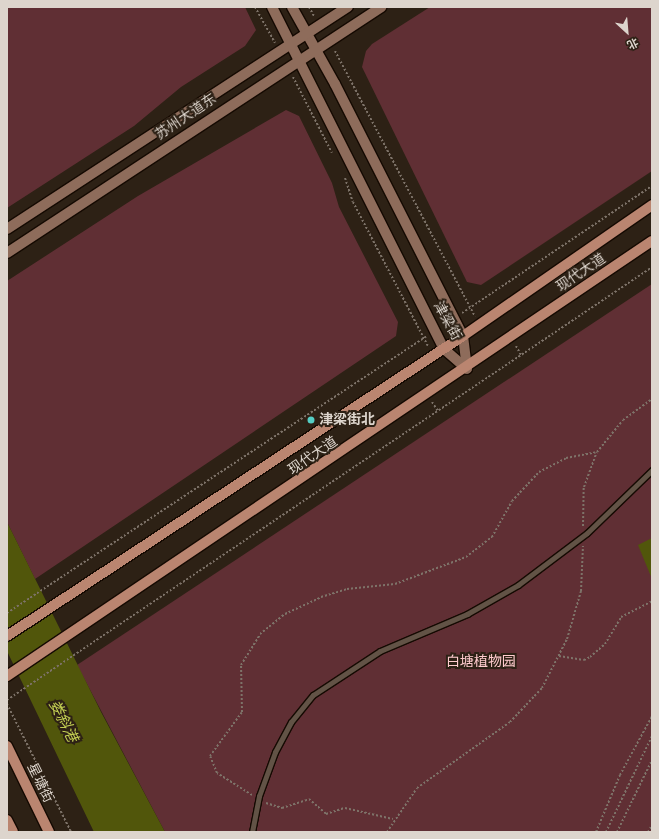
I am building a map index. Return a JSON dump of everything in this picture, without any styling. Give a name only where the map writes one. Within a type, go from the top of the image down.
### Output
[{"type":"main road","name":"津梁街","points":[[272,7],[444,348],[467,369]]},
{"type":"main road","name":"津梁街","points":[[292,7],[463,336],[467,369]]},
{"type":"main road","name":"苏州大道东","points":[[7,229],[348,7]]},
{"type":"main road","name":"苏州大道东","points":[[7,253],[381,7]]},
{"type":"main road","name":"现代大道","points":[[7,636],[434,356],[652,204]]},
{"type":"main road","name":"现代大道","points":[[7,676],[467,369],[652,242]]},
{"type":"main road","name":"星塘街","points":[[7,746],[49,832]]},
{"type":"main road","points":[[7,820],[13,832]]},
{"type":"lane","points":[[252,832],[259,799],[286,730],[320,689],[380,651],[497,598],[583,536],[652,470]]},
{"type":"path","points":[[255,7],[280,52]]},
{"type":"path","points":[[309,7],[319,25]]},
{"type":"path","points":[[329,40],[479,324]]},
{"type":"path","points":[[288,67],[334,158]]},
{"type":"path","points":[[341,171],[353,202],[434,356]]},
{"type":"path","points":[[454,319],[652,186]]},
{"type":"path","points":[[7,700],[74,657],[652,267]]},
{"type":"path","points":[[7,613],[435,331]]},
{"type":"path","points":[[387,832],[393,819],[417,788],[517,716],[542,688],[559,656],[581,591],[584,487],[597,452],[623,420],[652,399]]},
{"type":"path","points":[[393,819],[345,808],[325,814],[311,799],[280,808],[259,799],[217,773],[210,758],[212,750],[229,733],[242,712],[241,665],[260,634],[285,614],[321,596],[347,589],[395,584],[466,557],[489,540],[512,501],[539,472],[572,456],[597,452]]},
{"type":"path","points":[[559,656],[584,660],[593,655],[605,644],[621,617],[652,601]]},
{"type":"path","points":[[7,704],[71,832]]},
{"type":"path","points":[[596,832],[620,775],[652,716]]},
{"type":"path","points":[[606,832],[652,736]]},
{"type":"path","points":[[617,832],[652,760]]},
{"type":"path","points":[[648,832],[652,825]]},
{"type":"green space","points":[[7,7],[245,7],[256,30],[245,46],[181,87],[134,126],[7,208]]},
{"type":"green space","points":[[430,7],[652,7],[652,171],[481,285],[467,282],[362,67],[366,51],[372,44]]},
{"type":"green space","points":[[286,110],[299,116],[332,183],[339,207],[398,322],[396,336],[35,579],[7,522],[7,281],[138,196]]},
{"type":"green space","name":"白塘植物园","points":[[652,284],[652,832],[165,832],[77,665]]},
{"type":"water","name":"娄斜港","points":[[7,522],[101,712],[165,832],[94,832],[7,651]]},
{"type":"water","points":[[652,538],[652,579],[638,545]]},
{"type":"place","name":"津梁街北","points":[[311,420]]}]
